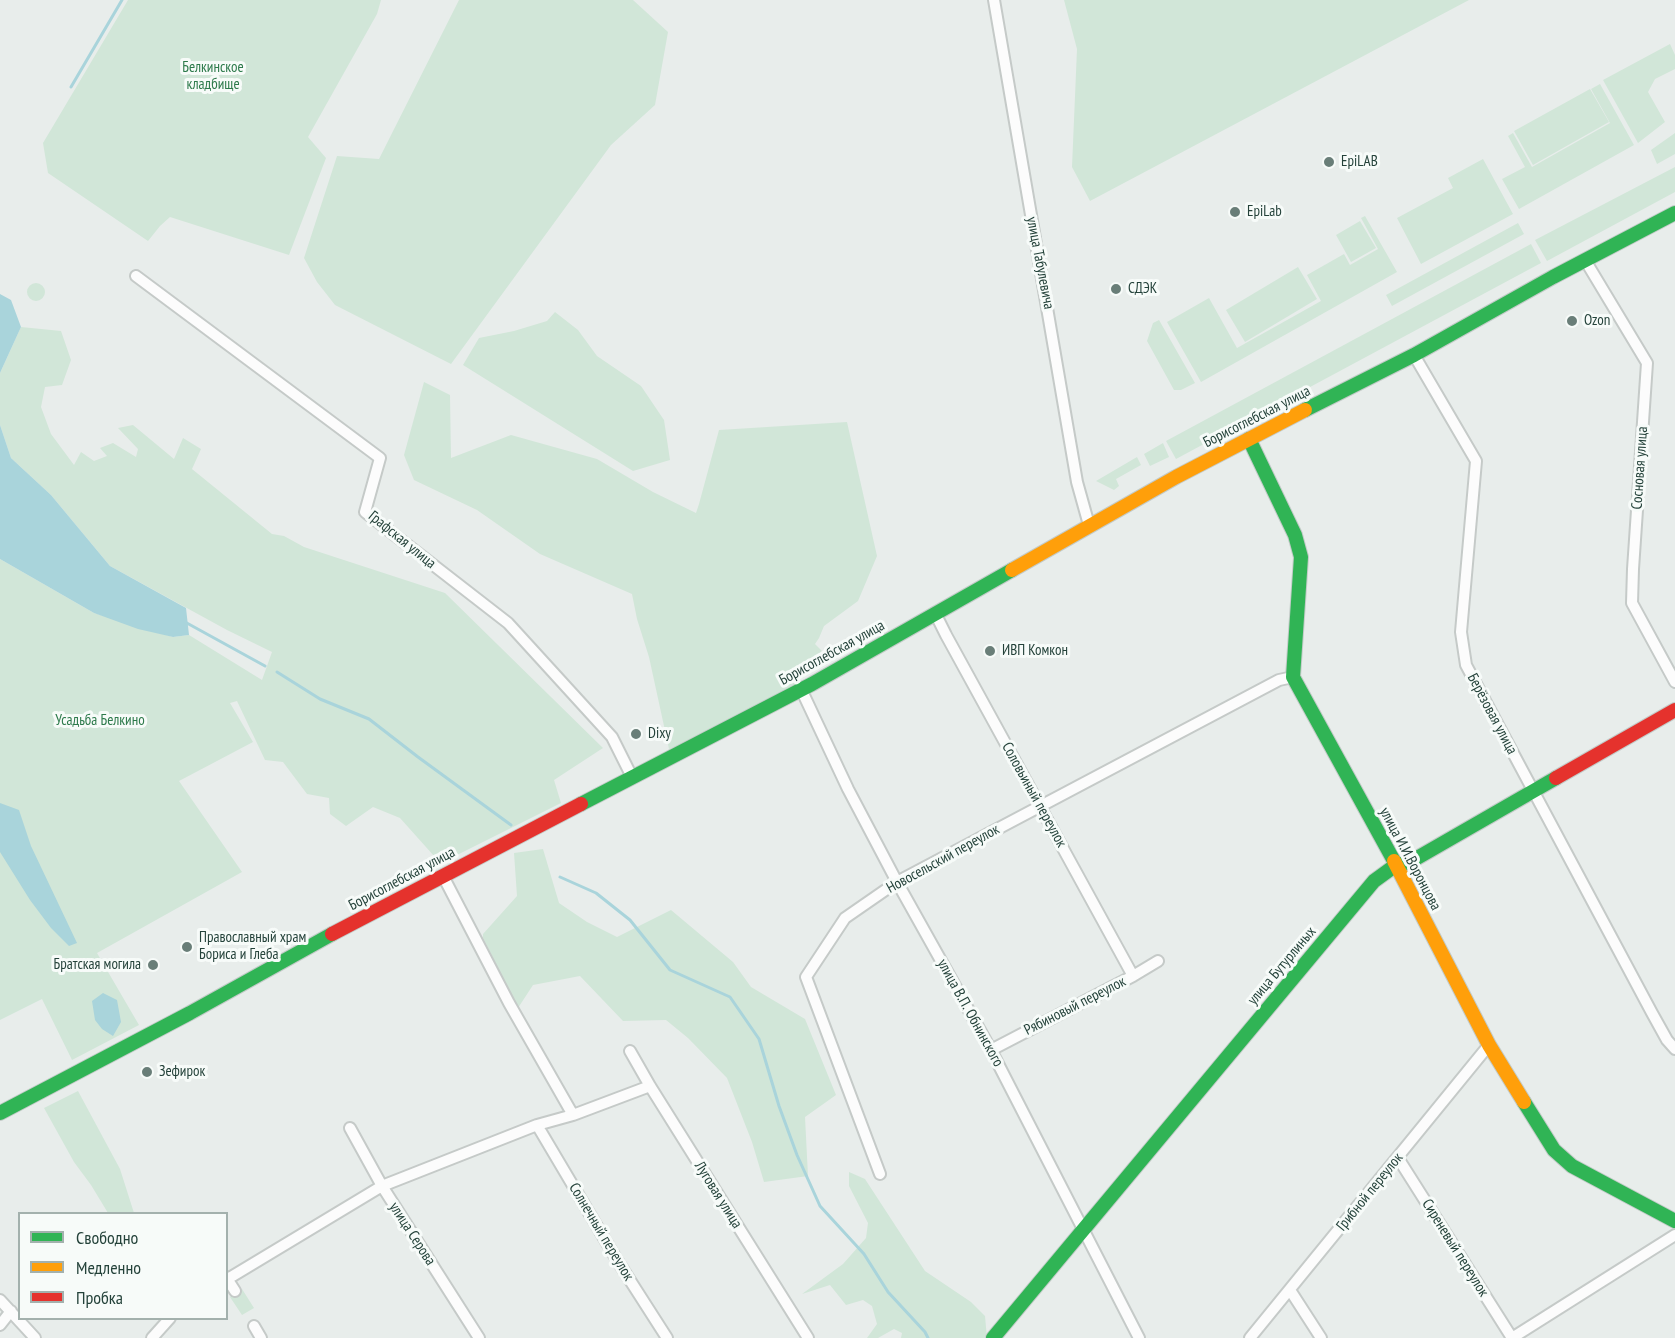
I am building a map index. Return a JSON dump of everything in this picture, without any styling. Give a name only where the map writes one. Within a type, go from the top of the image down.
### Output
[{"type":"street","name":"улица Табулевича","points":[[994,0],[1077,482],[1089,525]]},
{"type":"street","name":"Борисоглебская улица","points":[[0,1113],[190,1013],[294,954],[801,689],[1089,525],[1249,439],[1414,355],[1675,213]]},
{"type":"street","name":"Сосновая улица","points":[[1585,260],[1647,363],[1632,603],[1675,682]]},
{"type":"street","name":"Графская улица","points":[[136,276],[380,458],[364,512],[508,623],[612,737],[632,777]]},
{"type":"street","name":"Берёзовая улица","points":[[1414,355],[1476,461],[1461,632],[1466,665],[1667,1040],[1675,1049]]},
{"type":"street","points":[[1249,439],[1295,535],[1300,557],[1293,677]]},
{"type":"street","name":"Соловьиный переулок","points":[[935,613],[1133,976]]},
{"type":"street","name":"Новосельский переулок","points":[[880,1174],[806,977],[845,918],[897,882],[1279,680],[1293,677]]},
{"type":"street","name":"улица И.И.Воронцова","points":[[1293,677],[1396,865],[1488,1045],[1554,1150],[1572,1166],[1675,1221]]},
{"type":"street","name":"улица В.П. Обнинского","points":[[801,689],[848,789],[991,1050],[1139,1338]]},
{"type":"street","name":"улица Бутурлиных","points":[[993,1338],[1374,881],[1396,865],[1410,862],[1675,710]]},
{"type":"street","points":[[443,876],[509,1003],[573,1115]]},
{"type":"street","name":"Рябиновый переулок","points":[[991,1050],[1158,961]]},
{"type":"street","name":"Грибной переулок","points":[[1250,1338],[1488,1045]]},
{"type":"street","name":"Луговая улица","points":[[630,1051],[808,1338]]},
{"type":"street","points":[[228,1277],[382,1186],[537,1125],[573,1115],[650,1086]]},
{"type":"street","name":"Солнечный переулок","points":[[537,1125],[617,1260],[667,1338]]},
{"type":"street","name":"улица Серова","points":[[350,1128],[382,1186],[479,1338]]},
{"type":"street","name":"Сиреневый переулок","points":[[1398,1158],[1512,1338]]},
{"type":"street","points":[[1512,1338],[1675,1235]]},
{"type":"street","points":[[228,1280],[235,1291]]},
{"type":"street","points":[[1290,1290],[1321,1338]]},
{"type":"street","points":[[0,1300],[18,1320]]},
{"type":"street","points":[[0,1325],[10,1311]]},
{"type":"street","points":[[18,1320],[35,1338]]},
{"type":"street","points":[[152,1338],[168,1320]]},
{"type":"street","points":[[255,1326],[261,1338]]},
{"type":"green space","name":"Белкинское кладбище","points":[[128,0],[381,0],[377,14],[308,137],[326,158],[289,255],[170,217],[148,241],[48,173],[43,143]]},
{"type":"green space","points":[[459,0],[633,0],[668,32],[655,105],[611,145],[451,364],[335,305],[317,282],[304,258],[337,156],[379,159]]},
{"type":"green space","points":[[1064,0],[1469,0],[1090,201],[1072,167],[1077,49]]},
{"type":"green space","points":[[1670,44],[1675,55],[1675,69],[1655,79],[1648,92],[1665,122],[1638,143],[1603,80]]},
{"type":"green space","points":[[1600,84],[1634,145],[1519,209],[1502,179],[1525,167],[1508,136],[1513,133],[1532,167],[1610,123],[1591,89]]},
{"type":"green space","points":[[1590,89],[1609,122],[1533,165],[1514,131]]},
{"type":"green space","points":[[1675,133],[1675,154],[1657,164],[1651,150]]},
{"type":"green space","points":[[1483,159],[1513,214],[1421,264],[1397,218],[1453,188],[1448,178]]},
{"type":"green space","points":[[1675,167],[1675,192],[1547,261],[1535,240]]},
{"type":"green space","points":[[1365,216],[1397,272],[1201,382],[1167,322],[1209,298],[1237,348],[1321,301],[1307,275],[1344,254],[1350,265],[1378,249],[1361,218]]},
{"type":"green space","points":[[1360,221],[1376,248],[1351,262],[1336,235]]},
{"type":"green space","points":[[1518,223],[1524,234],[1392,306],[1386,295]]},
{"type":"green space","points":[[1531,244],[1541,263],[1176,459],[1166,441]]},
{"type":"green space","points":[[1298,267],[1317,299],[1245,342],[1226,310]]},
{"type":"green space","points":[[32,283],[40,283],[45,288],[43,299],[32,301],[27,296],[27,288]]},
{"type":"green space","points":[[555,312],[578,330],[597,356],[641,386],[664,420],[670,460],[633,471],[463,365],[479,338],[547,321]]},
{"type":"green space","points":[[1159,320],[1195,383],[1181,390],[1174,390],[1147,341],[1153,323]]},
{"type":"green space","name":"Усадьба Белкино","points":[[21,327],[61,331],[71,360],[62,385],[45,387],[41,407],[51,434],[74,465],[81,452],[94,461],[107,456],[100,448],[113,443],[136,457],[138,449],[118,428],[133,425],[174,459],[183,438],[201,449],[192,469],[272,534],[284,536],[304,547],[445,593],[603,748],[554,780],[561,803],[405,883],[401,877],[434,856],[400,818],[373,807],[346,826],[330,814],[329,798],[307,794],[283,762],[265,760],[237,701],[230,703],[253,742],[179,781],[242,872],[97,953],[139,1025],[72,1060],[42,999],[0,1020],[0,559],[94,613],[173,637],[189,635],[262,680],[272,652],[110,566],[51,495],[11,458],[0,425],[0,373]]},
{"type":"green space","points":[[424,382],[450,395],[451,458],[511,435],[597,459],[653,492],[696,513],[719,430],[847,422],[877,556],[858,601],[824,626],[815,644],[822,651],[799,667],[798,683],[690,741],[669,749],[649,657],[632,594],[540,554],[477,510],[414,480],[404,455]]},
{"type":"green space","points":[[1163,443],[1169,457],[1150,466],[1144,454]]},
{"type":"green space","points":[[1137,457],[1141,465],[1116,479],[1119,486],[1114,490],[1096,481]]},
{"type":"green space","points":[[543,849],[559,903],[587,922],[617,937],[671,910],[733,962],[751,987],[805,1019],[836,1095],[805,1117],[808,1176],[764,1182],[752,1142],[727,1078],[688,1038],[666,1020],[623,1021],[580,976],[533,985],[518,1008],[483,934],[517,896],[514,853]]},
{"type":"green space","points":[[78,1091],[120,1169],[134,1212],[107,1212],[74,1162],[44,1108]]},
{"type":"green space","points":[[849,1172],[865,1179],[925,1271],[971,1302],[985,1316],[987,1338],[901,1338],[902,1333],[894,1329],[878,1338],[867,1338],[877,1324],[872,1306],[863,1300],[846,1305],[830,1285],[802,1294],[843,1264],[866,1238],[868,1223],[849,1186]]},
{"type":"green space","points":[[242,1289],[254,1308],[242,1315],[230,1297]]},
{"type":"water","points":[[0,294],[11,300],[21,327],[0,373]]},
{"type":"water","points":[[0,425],[11,458],[51,495],[110,566],[186,608],[189,635],[173,637],[138,629],[94,613],[0,559]]},
{"type":"water","points":[[0,803],[19,810],[31,846],[77,943],[69,946],[51,928],[30,900],[0,852]]},
{"type":"water","points":[[103,993],[117,1000],[121,1022],[113,1036],[102,1029],[95,1020],[92,1001]]},
{"type":"waterway","points":[[71,87],[122,0]]},
{"type":"waterway","points":[[185,622],[265,666]]},
{"type":"waterway","points":[[277,672],[320,699],[369,719],[511,825]]},
{"type":"waterway","points":[[560,877],[596,893],[630,920],[670,970],[730,997],[759,1039],[779,1106],[797,1155],[820,1206],[864,1254],[888,1292],[928,1338]]},
{"type":"traffic: fast","points":[[1305,410],[1414,355],[1553,277],[1675,213]]},
{"type":"traffic: fast","points":[[1249,439],[1295,535],[1301,557],[1293,677],[1394,861]]},
{"type":"traffic: fast","points":[[581,804],[812,684],[1012,570]]},
{"type":"traffic: fast","points":[[993,1338],[1374,881],[1396,865],[1410,862],[1556,778]]},
{"type":"traffic: fast","points":[[0,1113],[190,1013],[332,934]]},
{"type":"traffic: fast","points":[[1524,1102],[1554,1150],[1572,1166],[1675,1221]]},
{"type":"traffic: slow","points":[[1012,570],[1176,477],[1305,410]]},
{"type":"traffic: slow","points":[[1394,861],[1489,1045],[1524,1102]]},
{"type":"traffic: jam","points":[[1556,778],[1675,710]]},
{"type":"traffic: jam","points":[[332,934],[581,804]]},
{"type":"place","name":"EpiLAB","points":[[1329,162]]},
{"type":"place","name":"EpiLab","points":[[1235,212]]},
{"type":"place","name":"СДЭК","points":[[1116,289]]},
{"type":"place","name":"Ozon","points":[[1572,321]]},
{"type":"place","name":"ИВП Комкон","points":[[990,651]]},
{"type":"place","name":"Dixy","points":[[636,734]]},
{"type":"place","name":"Православный храм Бориса и Глеба","points":[[187,947]]},
{"type":"place","name":"Братская могила","points":[[153,965]]},
{"type":"place","name":"Зефирок","points":[[147,1072]]}]
